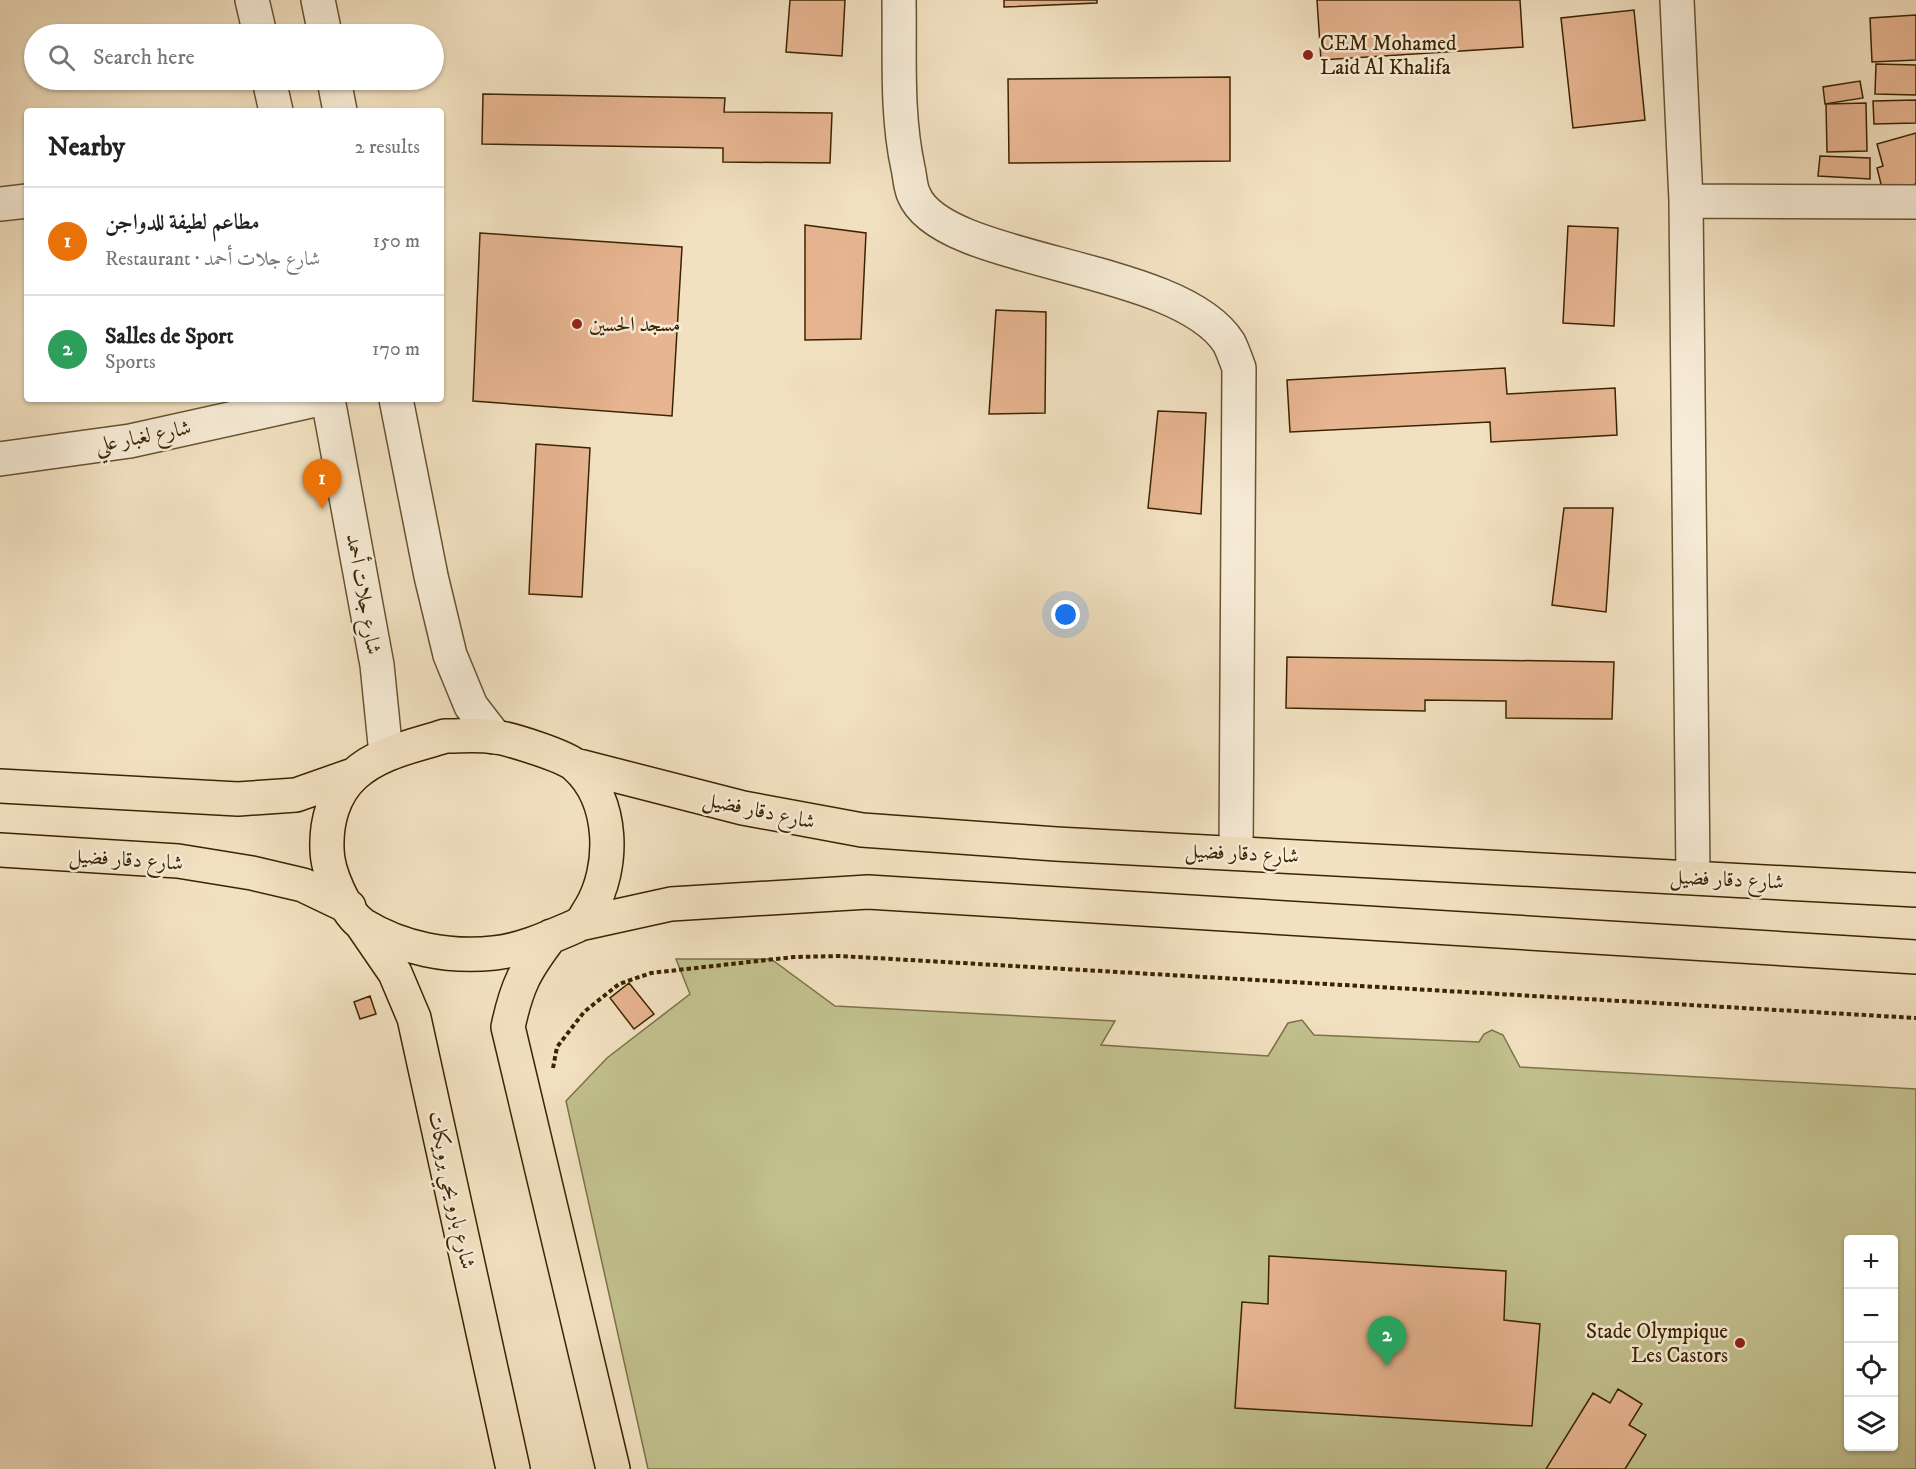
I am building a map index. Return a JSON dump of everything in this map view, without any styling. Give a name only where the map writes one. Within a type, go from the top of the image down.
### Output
[{"type":"main road","name":"شارع دقار فضيل","points":[[353,775],[386,754],[445,736],[495,737],[527,746],[575,765],[743,808],[862,830],[1056,844],[1916,890]]},
{"type":"main road","points":[[575,765],[597,794],[605,825],[607,861],[600,892],[527,968],[516,991],[508,1027],[613,1469]]},
{"type":"main road","points":[[0,786],[237,799],[296,795],[353,775]]},
{"type":"main road","name":"شارع بارو يحي برويكات","points":[[353,775],[337,799],[326,825],[327,858],[338,891],[395,973],[414,1018],[513,1469]]},
{"type":"main road","name":"شارع دقار فضيل","points":[[0,850],[177,861],[252,873],[303,885],[411,947],[453,954],[495,953],[565,930]]},
{"type":"main road","points":[[565,930],[670,904],[868,891],[1916,957]]},
{"type":"street","points":[[252,0],[258,24]]},
{"type":"street","points":[[318,0],[323,24]]},
{"type":"street","points":[[899,0],[900,120],[904,149],[914,196],[935,220],[974,238],[1105,277],[1175,301],[1206,320],[1228,342],[1239,368],[1236,853]]},
{"type":"street","points":[[1677,0],[1686,201],[1693,877]]},
{"type":"street","points":[[271,90],[275,108]]},
{"type":"street","points":[[336,90],[339,108]]},
{"type":"street","points":[[0,204],[24,201]]},
{"type":"street","points":[[1686,201],[1916,202]]},
{"type":"street","name":"شارع لغبار علي","points":[[0,459],[130,441],[306,402]]},
{"type":"street","name":"شارع جلات أحمد","points":[[329,402],[377,665],[386,754]]},
{"type":"street","points":[[397,402],[431,576],[450,655],[471,706],[495,737]]},
{"type":"path","points":[[551,1078],[557,1047],[584,1012],[619,984],[651,973],[794,957],[852,957],[1916,1018]]},
{"type":"shaded area","points":[[676,959],[771,959],[835,1006],[1115,1021],[1101,1045],[1268,1056],[1288,1023],[1302,1020],[1314,1035],[1479,1042],[1484,1034],[1492,1030],[1503,1035],[1520,1067],[1916,1089],[1916,1469],[648,1469],[566,1101],[607,1058],[690,994]]},
{"type":"building","points":[[790,0],[845,0],[842,56],[786,52]]},
{"type":"building","points":[[1004,0],[1097,0],[1097,3],[1004,7]]},
{"type":"building","points":[[1317,0],[1520,0],[1523,47],[1321,60]]},
{"type":"building","points":[[1634,10],[1645,120],[1573,128],[1561,18]]},
{"type":"building","points":[[1916,15],[1916,60],[1872,62],[1870,18]]},
{"type":"building","points":[[1876,64],[1916,65],[1916,95],[1875,94]]},
{"type":"building","points":[[1230,77],[1230,161],[1009,163],[1008,79]]},
{"type":"building","points":[[1860,81],[1863,98],[1825,104],[1823,87]]},
{"type":"building","points":[[483,94],[725,98],[724,112],[832,113],[830,163],[723,162],[723,148],[482,144]]},
{"type":"building","points":[[1916,100],[1916,123],[1874,124],[1873,101]]},
{"type":"building","points":[[1866,103],[1867,151],[1827,152],[1826,104]]},
{"type":"building","points":[[1916,133],[1916,184],[1883,192],[1877,168],[1883,166],[1877,144]]},
{"type":"building","points":[[1820,156],[1870,158],[1870,179],[1818,176]]},
{"type":"building","points":[[805,225],[866,233],[861,339],[805,340]]},
{"type":"building","points":[[1568,226],[1618,228],[1614,326],[1563,323]]},
{"type":"building","name":"مسجد الحسين","points":[[480,233],[682,247],[672,416],[473,401]]},
{"type":"building","points":[[996,310],[1046,312],[1045,413],[989,414]]},
{"type":"building","points":[[1505,368],[1507,394],[1615,388],[1617,435],[1491,442],[1490,422],[1290,432],[1287,380]]},
{"type":"building","points":[[1158,411],[1206,413],[1201,514],[1148,508]]},
{"type":"building","points":[[536,444],[590,448],[582,597],[529,594]]},
{"type":"building","points":[[1564,508],[1613,508],[1606,612],[1552,605]]},
{"type":"building","points":[[1287,657],[1614,662],[1612,719],[1506,718],[1506,701],[1425,700],[1425,711],[1286,708]]},
{"type":"building","points":[[629,983],[654,1014],[634,1029],[610,998]]},
{"type":"building","points":[[370,996],[376,1014],[360,1019],[354,1002]]},
{"type":"building","points":[[1269,1256],[1506,1271],[1504,1320],[1540,1324],[1532,1426],[1235,1408],[1242,1302],[1268,1304]]},
{"type":"building","points":[[1618,1389],[1642,1404],[1629,1425],[1646,1435],[1625,1469],[1546,1469],[1593,1393],[1610,1403]]},
{"type":"place","name":"CEM Mohamed Laid Al Khalifa","points":[[1308,55]]},
{"type":"place","name":"مسجد الحسين","points":[[577,324]]},
{"type":"place","name":"مطاعم لطيفة للدواجن","points":[[322,509]]},
{"type":"place","name":"Stade Olympique Les Castors","points":[[1740,1343]]},
{"type":"place","name":"Salles de Sport","points":[[1387,1366]]}]
